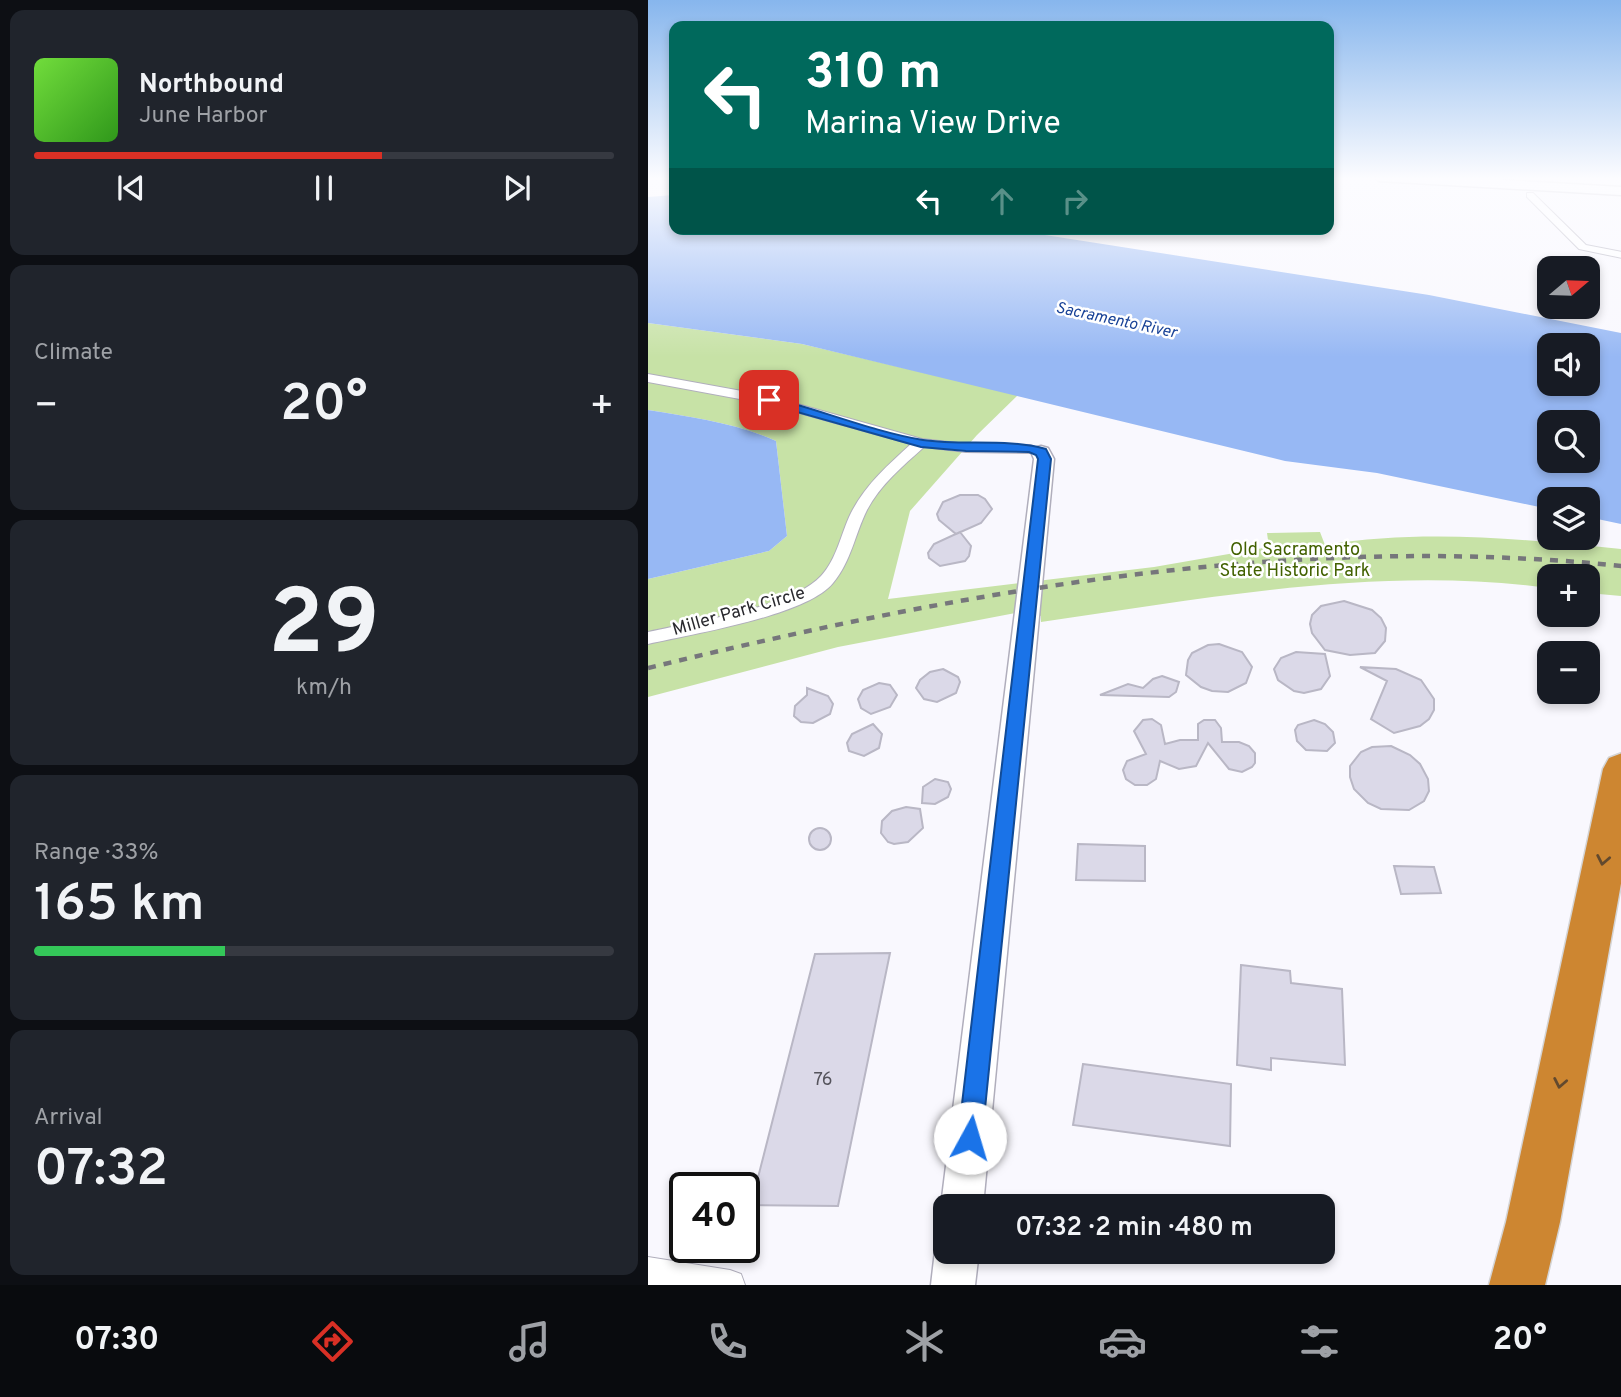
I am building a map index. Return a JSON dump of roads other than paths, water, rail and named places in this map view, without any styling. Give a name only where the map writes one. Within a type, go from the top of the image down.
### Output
[{"type":"highway","points":[[1517,1285],[1533,1222],[1622,769]]},
{"type":"highway","points":[[1511,1285],[1533,1222]]},
{"type":"main road","points":[[953,1285],[955,1264]]},
{"type":"street","points":[[1573,237],[1583,247],[1622,255]]},
{"type":"street","points":[[648,378],[769,400],[921,443],[966,448],[1030,449],[1041,452],[1044,459],[963,1194]]},
{"type":"street","name":"Miller Park Circle","points":[[648,638],[731,619],[804,597],[825,583],[841,556],[860,510],[881,479],[921,443]]},
{"type":"street","points":[[648,1272],[730,1285]]},
{"type":"water","name":"Sacramento River","points":[[648,237],[1058,237],[1429,295],[1537,316],[1537,319],[1550,319],[1621,333],[1621,524],[1600,520],[1600,487],[1537,487],[1537,506],[1377,473],[1285,461],[802,344],[648,323]]},
{"type":"water","points":[[648,410],[729,425],[776,441],[787,536],[769,551],[648,579]]},
{"type":"railway","points":[[648,668],[889,614],[1010,592],[1131,575],[1253,563],[1375,557],[1498,557],[1622,566]]},
{"type":"park label","name":"Old Sacramento State Historic Park","points":[[1295,560]]}]
